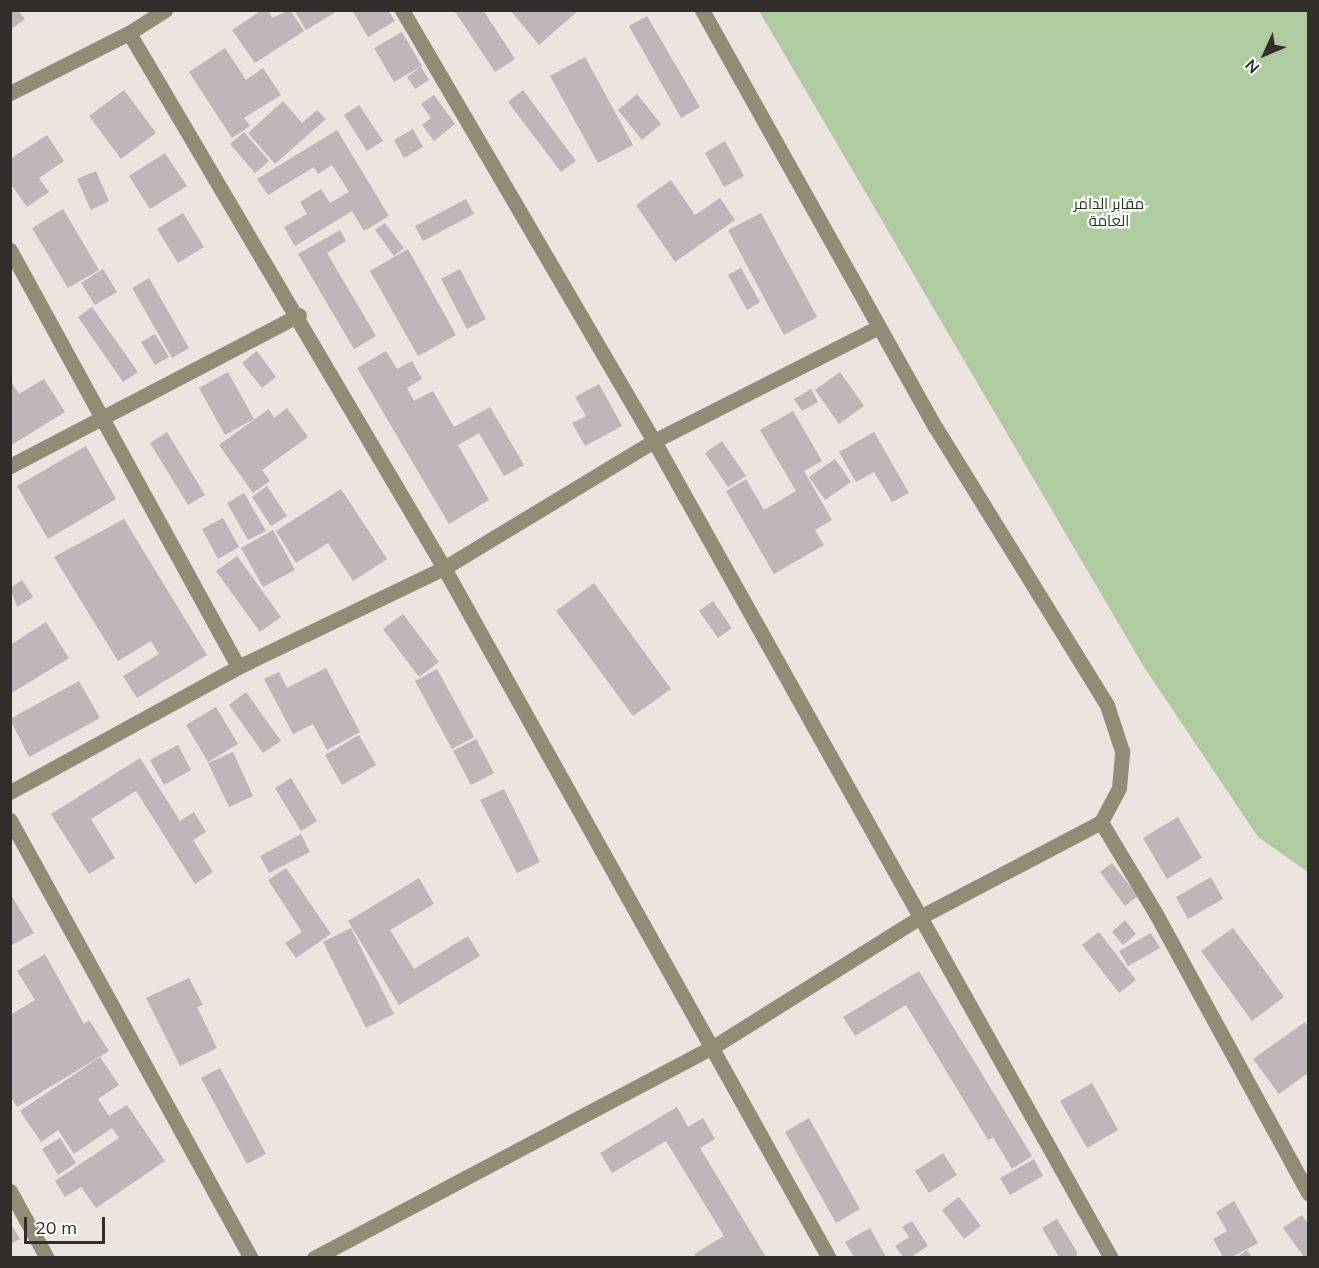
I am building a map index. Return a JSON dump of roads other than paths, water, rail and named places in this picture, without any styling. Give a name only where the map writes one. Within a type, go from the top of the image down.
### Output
[{"type":"street","points":[[10,93],[129,33],[165,10]]},
{"type":"street","points":[[402,10],[654,441],[1111,1257]]},
{"type":"street","points":[[314,1257],[713,1047],[922,916],[1101,822],[1119,788],[1122,751],[1107,705],[935,427],[702,10]]},
{"type":"street","points":[[129,33],[299,315],[444,568],[829,1257]]},
{"type":"street","points":[[10,250],[238,667]]},
{"type":"street","points":[[10,466],[102,415],[299,315]]},
{"type":"street","points":[[10,792],[238,667],[444,568],[654,441],[879,327]]},
{"type":"street","points":[[10,820],[251,1257]]},
{"type":"street","points":[[1101,822],[1156,914],[1308,1193]]},
{"type":"street","points":[[10,1191],[47,1257]]},
{"type":"park label","name":"مقابر الدامر العامة","points":[[1109,212]]}]
